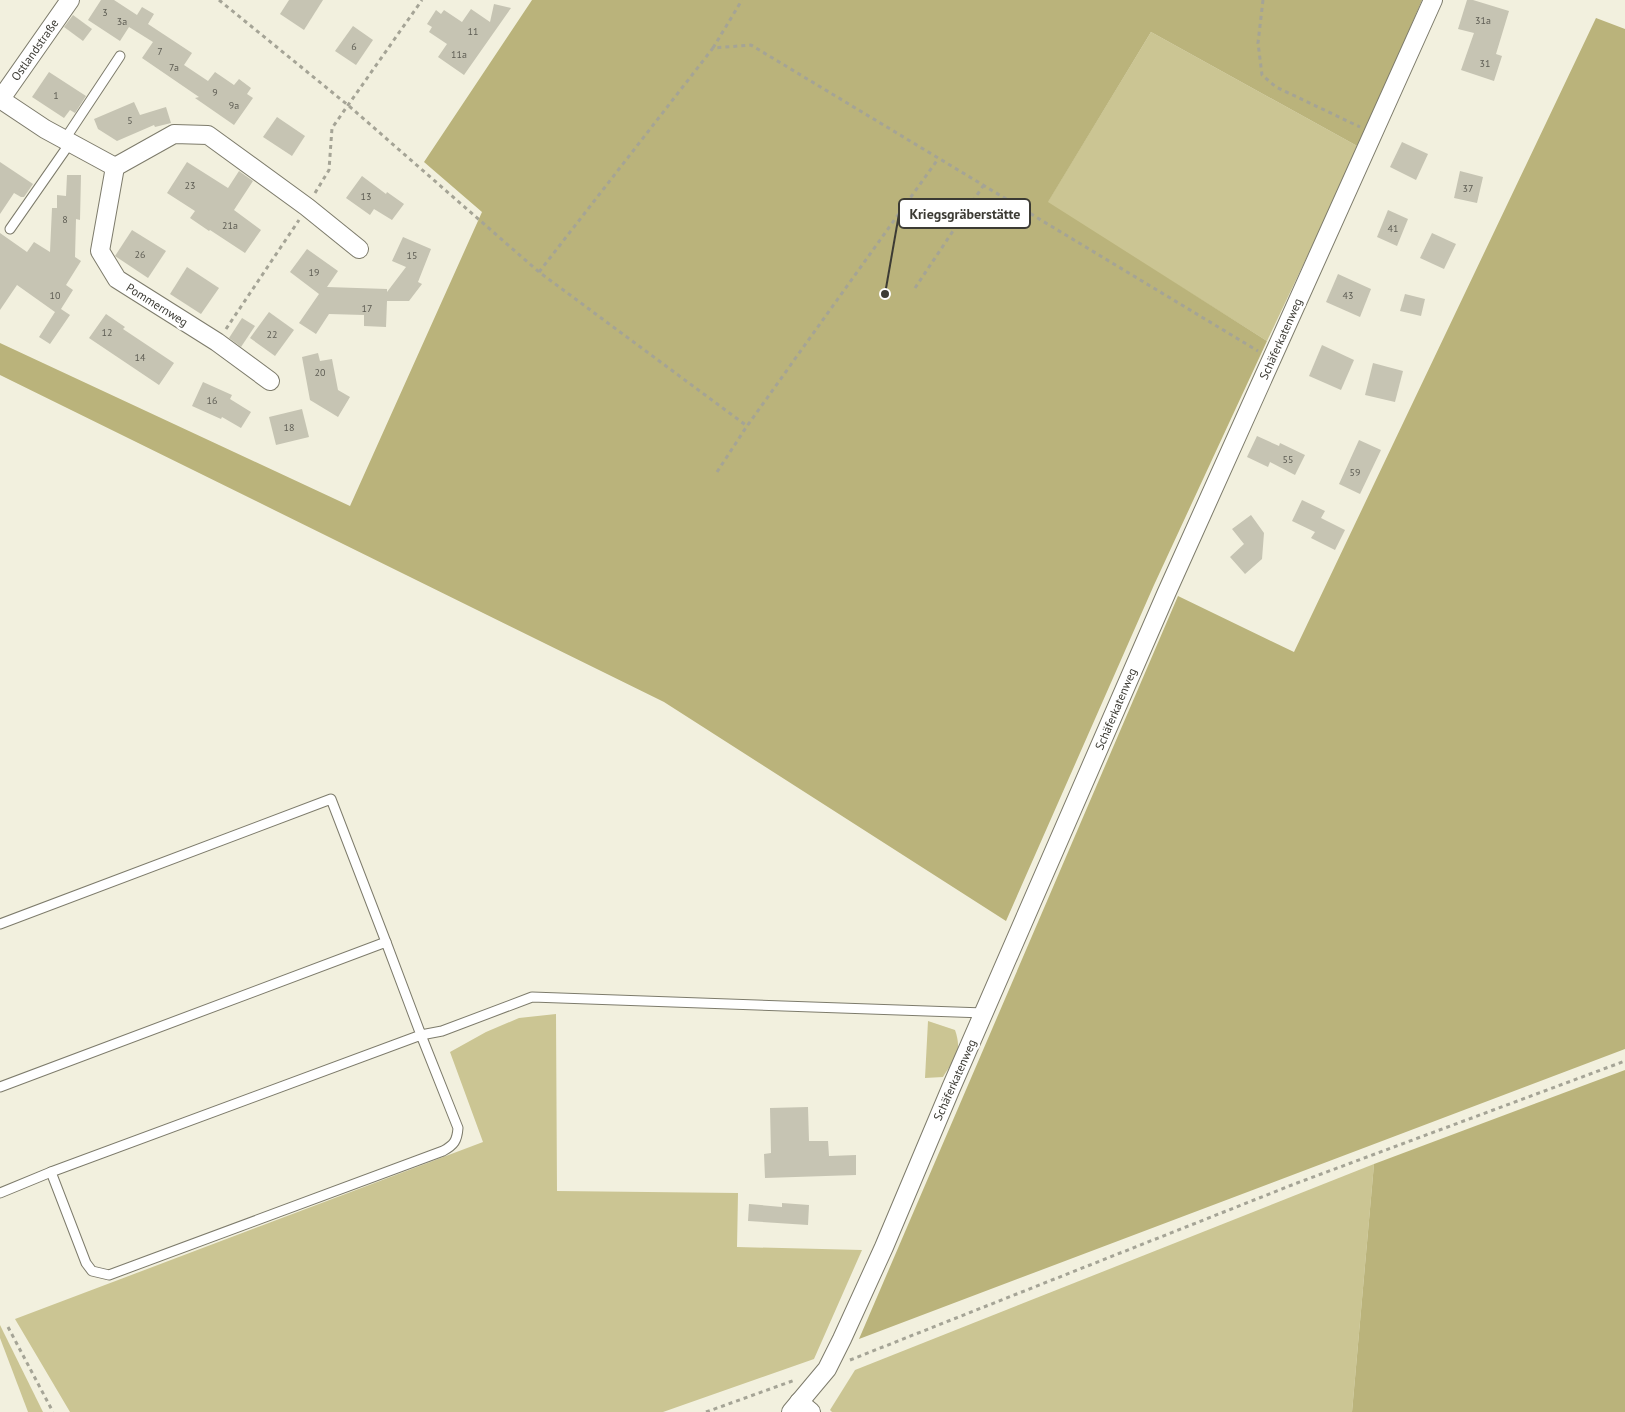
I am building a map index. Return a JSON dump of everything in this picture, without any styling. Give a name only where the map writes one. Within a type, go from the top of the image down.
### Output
[{"type":"street","name":"Ostlandstraße","points":[[0,99],[70,0]]},
{"type":"street","name":"Schäferkatenweg","points":[[800,1409],[827,1369],[884,1247],[1166,594],[1433,0]]},
{"type":"street","points":[[0,99],[45,129],[115,167],[174,134],[208,135],[308,207],[359,249]]},
{"type":"street","name":"Pommernweg","points":[[115,167],[100,251],[117,279],[217,342],[270,380]]},
{"type":"lane","points":[[10,229],[68,141],[120,56]]},
{"type":"lane","points":[[0,924],[331,799],[420,1035],[458,1128],[457,1138],[453,1145],[434,1154],[109,1275],[92,1271],[86,1263],[51,1172]]},
{"type":"lane","points":[[0,1087],[386,942]]},
{"type":"lane","points":[[0,1193],[51,1172],[420,1035],[442,1031],[532,997],[984,1013]]},
{"type":"path","points":[[219,0],[349,106],[539,272],[747,426]]},
{"type":"path","points":[[217,342],[308,207],[329,170],[332,128],[422,0]]},
{"type":"path","points":[[539,272],[714,48],[742,0]]},
{"type":"path","points":[[1262,0],[1258,43],[1262,75],[1276,87],[1374,134]]},
{"type":"path","points":[[714,48],[750,45],[1272,359]]},
{"type":"path","points":[[717,472],[747,426],[938,158]]},
{"type":"path","points":[[915,288],[983,186]]},
{"type":"path","points":[[827,1369],[1297,1183],[1625,1061]]},
{"type":"path","points":[[8,1328],[53,1412]]},
{"type":"path","points":[[706,1412],[799,1379]]},
{"type":"shaded area","points":[[532,0],[1422,0],[1359,147],[1151,32],[1048,202],[1267,341],[1154,585],[1006,921],[664,702],[0,375],[0,343],[350,506],[482,212],[424,162]]},
{"type":"shaded area","points":[[1596,18],[1625,29],[1625,1049],[859,1339],[1178,596],[1294,652]]},
{"type":"shaded area","points":[[1151,32],[1359,147],[1267,341],[1047,203]]},
{"type":"shaded area","points":[[556,1014],[557,1191],[738,1193],[737,1247],[862,1250],[814,1359],[663,1412],[70,1412],[15,1319],[483,1142],[450,1052],[486,1032],[519,1018]]},
{"type":"shaded area","points":[[928,1021],[955,1030],[958,1050],[943,1077],[925,1078]]},
{"type":"shaded area","points":[[1625,1070],[1625,1412],[1352,1412],[1374,1164]]},
{"type":"shaded area","points":[[1374,1164],[1352,1412],[832,1412],[830,1410],[855,1370]]},
{"type":"shaded area","points":[[0,1325],[43,1412],[28,1412],[0,1338]]},
{"type":"building","points":[[101,0],[114,0],[137,15],[142,7],[154,14],[148,24],[192,53],[184,65],[208,81],[215,72],[234,85],[239,79],[251,88],[247,94],[253,98],[234,125],[195,98],[199,97],[142,58],[153,42],[129,27],[120,41],[88,20]]},
{"type":"building","points":[[289,0],[323,0],[304,30],[280,14]]},
{"type":"building","points":[[1467,0],[1473,0],[1509,11],[1496,54],[1502,56],[1494,81],[1461,70],[1474,33],[1458,29]]},
{"type":"building","points":[[494,4],[511,8],[464,75],[438,57],[447,44],[429,32],[432,27],[427,24],[436,10],[441,14],[444,10],[462,22],[471,9],[490,22]]},
{"type":"building","points":[[73,15],[92,29],[83,41],[64,27]]},
{"type":"building","points":[[353,26],[373,40],[356,65],[335,51]]},
{"type":"building","points":[[49,72],[86,96],[75,113],[70,110],[64,118],[32,97]]},
{"type":"building","points":[[134,102],[140,115],[166,107],[171,123],[155,127],[154,125],[117,141],[98,129],[94,119]]},
{"type":"building","points":[[277,117],[305,136],[292,156],[263,137]]},
{"type":"building","points":[[1402,142],[1428,154],[1416,180],[1390,167]]},
{"type":"building","points":[[0,162],[33,184],[24,197],[14,193],[0,214]]},
{"type":"building","points":[[187,162],[228,188],[239,171],[253,181],[234,210],[261,230],[245,253],[190,218],[195,211],[167,193]]},
{"type":"building","points":[[1460,171],[1483,177],[1477,203],[1454,198]]},
{"type":"building","points":[[67,175],[81,175],[80,220],[76,219],[75,257],[81,261],[66,285],[73,290],[61,309],[70,315],[50,344],[39,337],[55,312],[17,285],[0,310],[0,233],[27,252],[34,242],[50,252],[52,208],[57,208],[57,195],[66,196]]},
{"type":"building","points":[[362,176],[386,194],[387,192],[404,204],[392,220],[374,209],[370,215],[346,198]]},
{"type":"building","points":[[1388,210],[1408,219],[1397,246],[1377,237]]},
{"type":"building","points":[[132,230],[166,251],[148,278],[115,256]]},
{"type":"building","points":[[1432,233],[1456,244],[1444,269],[1420,258]]},
{"type":"building","points":[[403,237],[431,249],[418,282],[422,284],[409,301],[387,301],[386,327],[364,326],[364,315],[329,314],[316,334],[299,323],[319,294],[290,272],[307,249],[338,271],[327,287],[387,289],[387,292],[406,267],[392,261]]},
{"type":"building","points":[[187,267],[219,288],[201,314],[170,294]]},
{"type":"building","points":[[1338,274],[1371,289],[1360,317],[1326,302]]},
{"type":"building","points":[[1405,294],[1425,299],[1421,316],[1400,311]]},
{"type":"building","points":[[269,312],[294,330],[275,356],[250,338]]},
{"type":"building","points":[[106,314],[125,327],[123,329],[174,363],[159,385],[89,338]]},
{"type":"building","points":[[242,318],[255,326],[241,347],[229,338]]},
{"type":"building","points":[[1322,345],[1354,360],[1341,390],[1309,376]]},
{"type":"building","points":[[318,353],[320,361],[332,359],[338,390],[350,397],[338,417],[310,400],[302,357]]},
{"type":"building","points":[[1373,363],[1403,371],[1395,402],[1365,395]]},
{"type":"building","points":[[203,382],[232,395],[230,399],[251,412],[241,428],[222,417],[221,419],[192,406]]},
{"type":"building","points":[[302,409],[309,437],[276,445],[269,417]]},
{"type":"building","points":[[1257,436],[1279,446],[1280,443],[1305,455],[1295,475],[1270,462],[1268,467],[1247,457]]},
{"type":"building","points":[[1359,440],[1381,450],[1360,494],[1339,484]]},
{"type":"building","points":[[1302,500],[1325,511],[1321,518],[1345,530],[1335,550],[1311,538],[1315,532],[1292,521]]},
{"type":"building","points":[[1251,515],[1264,533],[1262,559],[1245,574],[1230,557],[1244,544],[1232,529]]},
{"type":"building","points":[[808,1107],[809,1141],[828,1141],[829,1156],[856,1155],[856,1175],[765,1178],[764,1154],[771,1153],[770,1108]]},
{"type":"building","points":[[782,1203],[809,1205],[808,1225],[748,1221],[749,1204],[782,1207]]},
{"type":"place","name":"Kriegsgräberstätte","points":[[885,294]]}]
